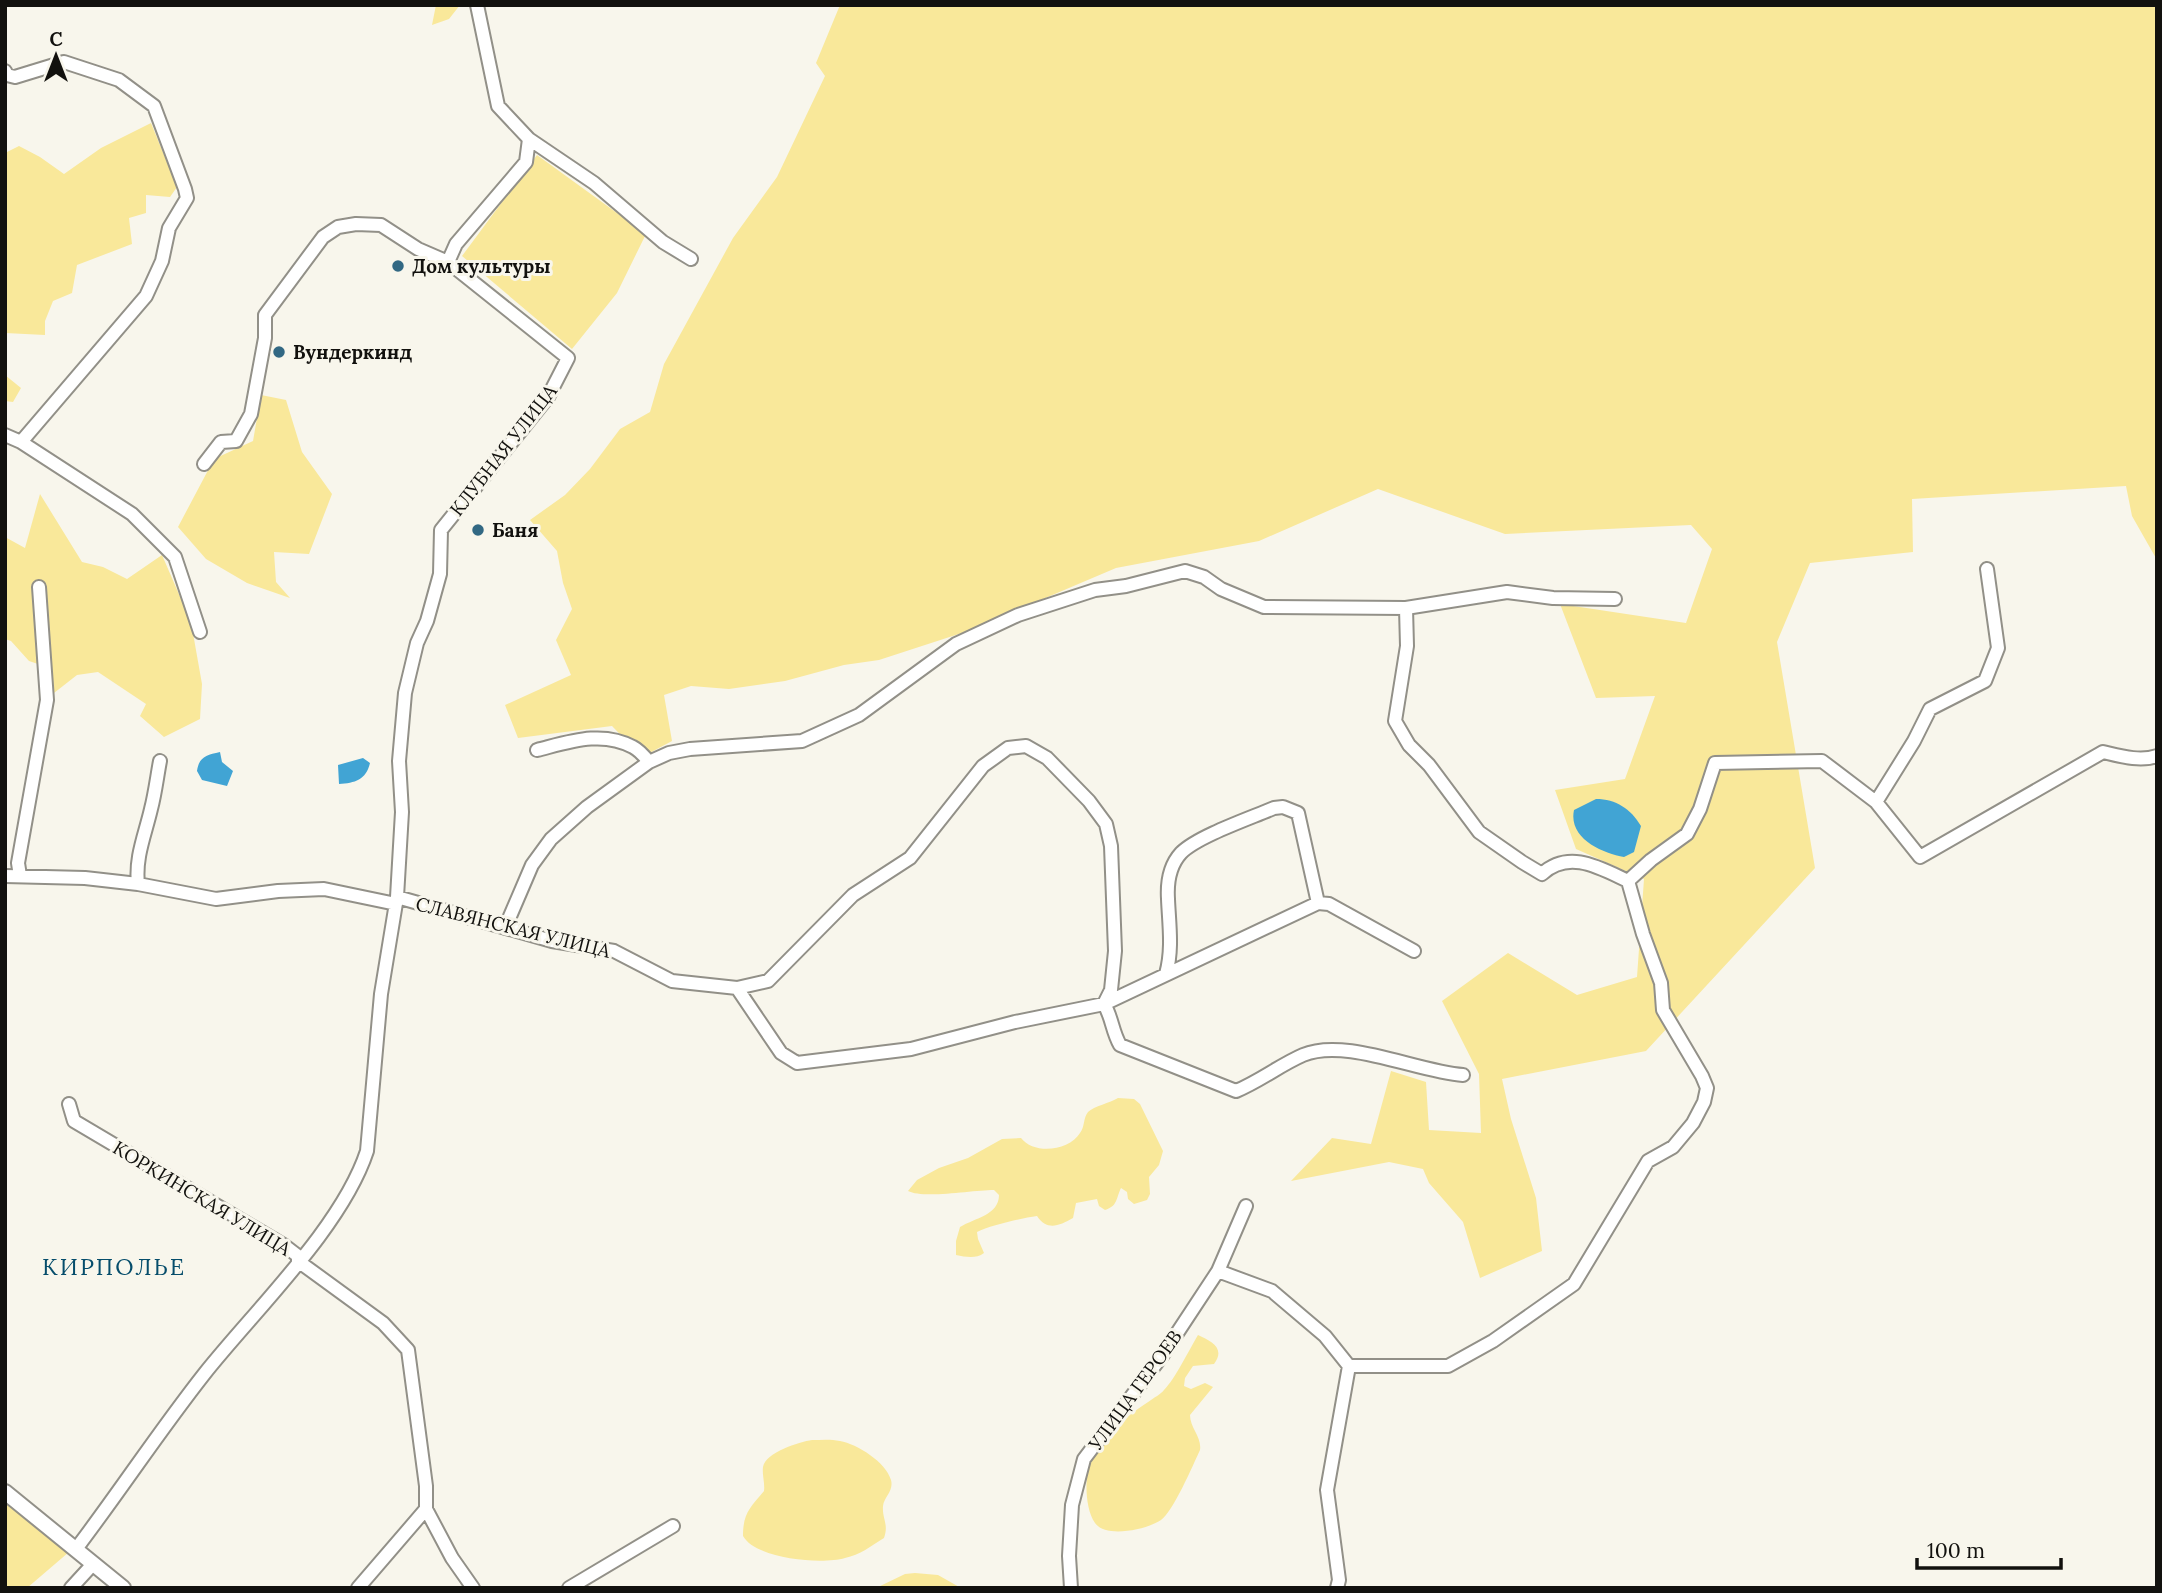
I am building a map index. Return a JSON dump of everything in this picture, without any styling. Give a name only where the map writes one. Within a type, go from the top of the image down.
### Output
[{"type":"street","points":[[477,5],[498,106],[529,139],[594,183],[663,242],[691,258]]},
{"type":"street","points":[[6,74],[15,77],[28,75],[64,62],[119,79],[154,106],[187,198],[169,228],[162,261],[146,296],[21,442]]},
{"type":"street","points":[[204,464],[221,442],[236,441],[251,414],[265,338],[265,315],[323,237],[338,227],[356,224],[381,225],[418,249],[448,262],[456,244],[526,162],[529,139]]},
{"type":"street","name":"КЛУБНАЯ УЛИЦА","points":[[396,901],[402,812],[399,761],[405,692],[440,574],[441,530],[548,397],[568,358],[448,262]]},
{"type":"street","points":[[5,435],[21,442],[132,514],[175,557],[200,632]]},
{"type":"street","points":[[1876,802],[1914,741],[1930,709],[1985,681],[1998,648],[1987,569]]},
{"type":"street","points":[[505,928],[532,866],[551,839],[587,807],[649,762],[669,753],[690,749],[802,741],[859,715],[956,644],[1017,615],[1096,590],[1126,586],[1185,570],[1264,607],[1406,608],[1507,592],[1615,599]]},
{"type":"street","points":[[20,876],[18,863],[47,700],[39,587]]},
{"type":"street","points":[[1406,608],[1406,646],[1395,721],[1409,745],[1429,765],[1479,832],[1542,874],[1553,864],[1569,860],[1628,881]]},
{"type":"street","points":[[537,750],[584,738],[609,739],[635,747],[649,762]]},
{"type":"street","name":"СЛАВЯНСКАЯ УЛИЦА","points":[[5,876],[85,878],[138,884],[216,899],[324,889],[396,901],[552,940],[614,951],[672,981],[737,988],[768,981],[853,895],[910,858],[983,765],[1008,748],[1026,746],[1047,758],[1089,801],[1106,824],[1114,877],[1114,965],[1111,990],[1104,1004]]},
{"type":"street","points":[[1628,881],[1687,834],[1700,809],[1715,763],[1822,761],[1876,802],[1920,857],[2103,752],[2132,758],[2149,759],[2157,756]]},
{"type":"street","points":[[138,884],[136,869],[139,849],[151,810],[160,761]]},
{"type":"street","points":[[1166,974],[1171,957],[1167,884],[1172,867],[1181,853],[1198,842],[1274,808],[1283,807],[1298,813],[1318,904]]},
{"type":"street","points":[[1349,1366],[1448,1366],[1493,1340],[1574,1283],[1648,1161],[1673,1147],[1693,1123],[1704,1102],[1707,1088],[1663,1010],[1661,984],[1628,881]]},
{"type":"street","points":[[76,1549],[189,1394],[332,1217],[361,1169],[367,1151],[381,994],[396,901]]},
{"type":"street","points":[[737,988],[781,1053],[797,1063],[911,1049],[1015,1022],[1104,1004],[1318,904],[1329,904],[1413,951]]},
{"type":"street","points":[[1104,1004],[1110,1013],[1114,1034],[1120,1045],[1237,1091],[1306,1054],[1332,1050],[1358,1052],[1440,1073],[1463,1075]]},
{"type":"street","name":"КОРКИНСКАЯ УЛИЦА","points":[[69,1104],[74,1121],[285,1246],[298,1256],[298,1261],[383,1323],[408,1350],[426,1486],[426,1510]]},
{"type":"street","name":"УЛИЦА ГЕРОЕВ","points":[[1071,1588],[1069,1556],[1072,1505],[1084,1459],[1162,1356],[1218,1271],[1246,1206]]},
{"type":"street","points":[[1218,1271],[1272,1291],[1325,1336],[1349,1366],[1327,1490],[1339,1580],[1337,1588]]},
{"type":"street","points":[[5,1492],[123,1588]]},
{"type":"street","points":[[358,1588],[426,1510],[452,1559],[473,1588]]},
{"type":"street","points":[[569,1588],[673,1526]]},
{"type":"street","points":[[71,1588],[93,1564]]},
{"type":"shaded area","points":[[436,5],[460,5],[449,19],[432,25]]},
{"type":"shaded area","points":[[840,5],[2157,5],[2157,560],[2132,516],[2126,486],[1912,499],[1913,552],[1810,563],[1777,642],[1815,868],[1646,1051],[1502,1079],[1511,1119],[1536,1198],[1542,1251],[1480,1278],[1463,1222],[1429,1183],[1423,1169],[1389,1162],[1291,1181],[1332,1138],[1371,1144],[1391,1071],[1426,1082],[1429,1130],[1481,1133],[1479,1074],[1442,1001],[1508,953],[1577,995],[1637,977],[1644,879],[1576,849],[1555,790],[1625,779],[1655,696],[1596,698],[1560,604],[1686,623],[1712,549],[1691,525],[1505,534],[1378,489],[1259,541],[1116,568],[968,631],[879,660],[844,665],[785,681],[729,689],[691,686],[664,695],[672,741],[642,757],[612,726],[518,738],[505,705],[571,675],[556,640],[572,609],[563,583],[557,551],[530,520],[565,495],[590,469],[620,429],[650,412],[664,364],[733,238],[777,177],[825,76],[816,63]]},
{"type":"shaded area","points":[[151,123],[177,187],[170,197],[146,195],[146,213],[129,218],[132,244],[77,265],[72,293],[53,301],[45,321],[45,335],[5,333],[5,153],[19,146],[64,174],[101,148]]},
{"type":"shaded area","points":[[537,155],[646,234],[617,293],[572,349],[462,256]]},
{"type":"shaded area","points":[[5,375],[21,388],[13,402],[5,401]]},
{"type":"shaded area","points":[[261,395],[286,400],[302,452],[332,494],[309,554],[274,552],[276,582],[290,598],[247,583],[206,559],[178,527],[214,459],[253,441]]},
{"type":"shaded area","points":[[40,494],[82,562],[103,567],[127,579],[162,555],[191,622],[202,684],[200,719],[164,737],[140,716],[146,704],[98,672],[77,675],[54,693],[50,668],[29,661],[11,641],[5,639],[5,537],[25,548]]},
{"type":"shaded area","points":[[1118,1098],[1134,1099],[1140,1104],[1163,1151],[1159,1165],[1149,1177],[1150,1194],[1147,1200],[1134,1204],[1128,1199],[1127,1192],[1121,1188],[1114,1204],[1109,1208],[1105,1210],[1099,1206],[1097,1199],[1076,1203],[1073,1218],[1058,1225],[1045,1224],[1037,1216],[990,1227],[977,1232],[984,1253],[971,1257],[956,1255],[960,1227],[991,1212],[999,1195],[994,1190],[937,1194],[908,1191],[917,1180],[939,1168],[968,1158],[1002,1139],[1021,1138],[1042,1149],[1068,1144],[1082,1131],[1088,1112]]},
{"type":"shaded area","points":[[1198,1335],[1212,1343],[1218,1349],[1218,1354],[1214,1364],[1193,1366],[1185,1378],[1184,1386],[1191,1389],[1205,1383],[1213,1387],[1190,1415],[1200,1450],[1182,1488],[1166,1515],[1155,1523],[1127,1531],[1100,1528],[1092,1518],[1087,1497],[1088,1470],[1097,1448],[1113,1430],[1161,1393],[1177,1372]]},
{"type":"shaded area","points":[[812,1440],[837,1440],[854,1446],[877,1461],[891,1480],[883,1506],[886,1529],[884,1538],[850,1557],[821,1561],[790,1558],[761,1550],[743,1536],[746,1516],[764,1491],[765,1462],[784,1449]]},
{"type":"shaded area","points":[[5,1500],[69,1552],[27,1588],[5,1588]]},
{"type":"shaded area","points":[[905,1574],[938,1575],[961,1588],[876,1588]]},
{"type":"water","points":[[220,752],[222,762],[233,771],[227,786],[202,780],[197,771],[204,757]]},
{"type":"water","points":[[363,758],[370,763],[363,777],[339,784],[338,765]]},
{"type":"water","points":[[1596,799],[1616,803],[1628,810],[1637,820],[1641,826],[1634,852],[1624,857],[1615,855],[1597,848],[1581,836],[1576,829],[1574,810]]},
{"type":"place","name":"Дом культуры","points":[[398,266]]},
{"type":"place","name":"Вундеркинд","points":[[279,352]]},
{"type":"place","name":"Баня","points":[[478,530]]},
{"type":"district","name":"КИРПОЛЬЕ","points":[[114,1267]]}]
